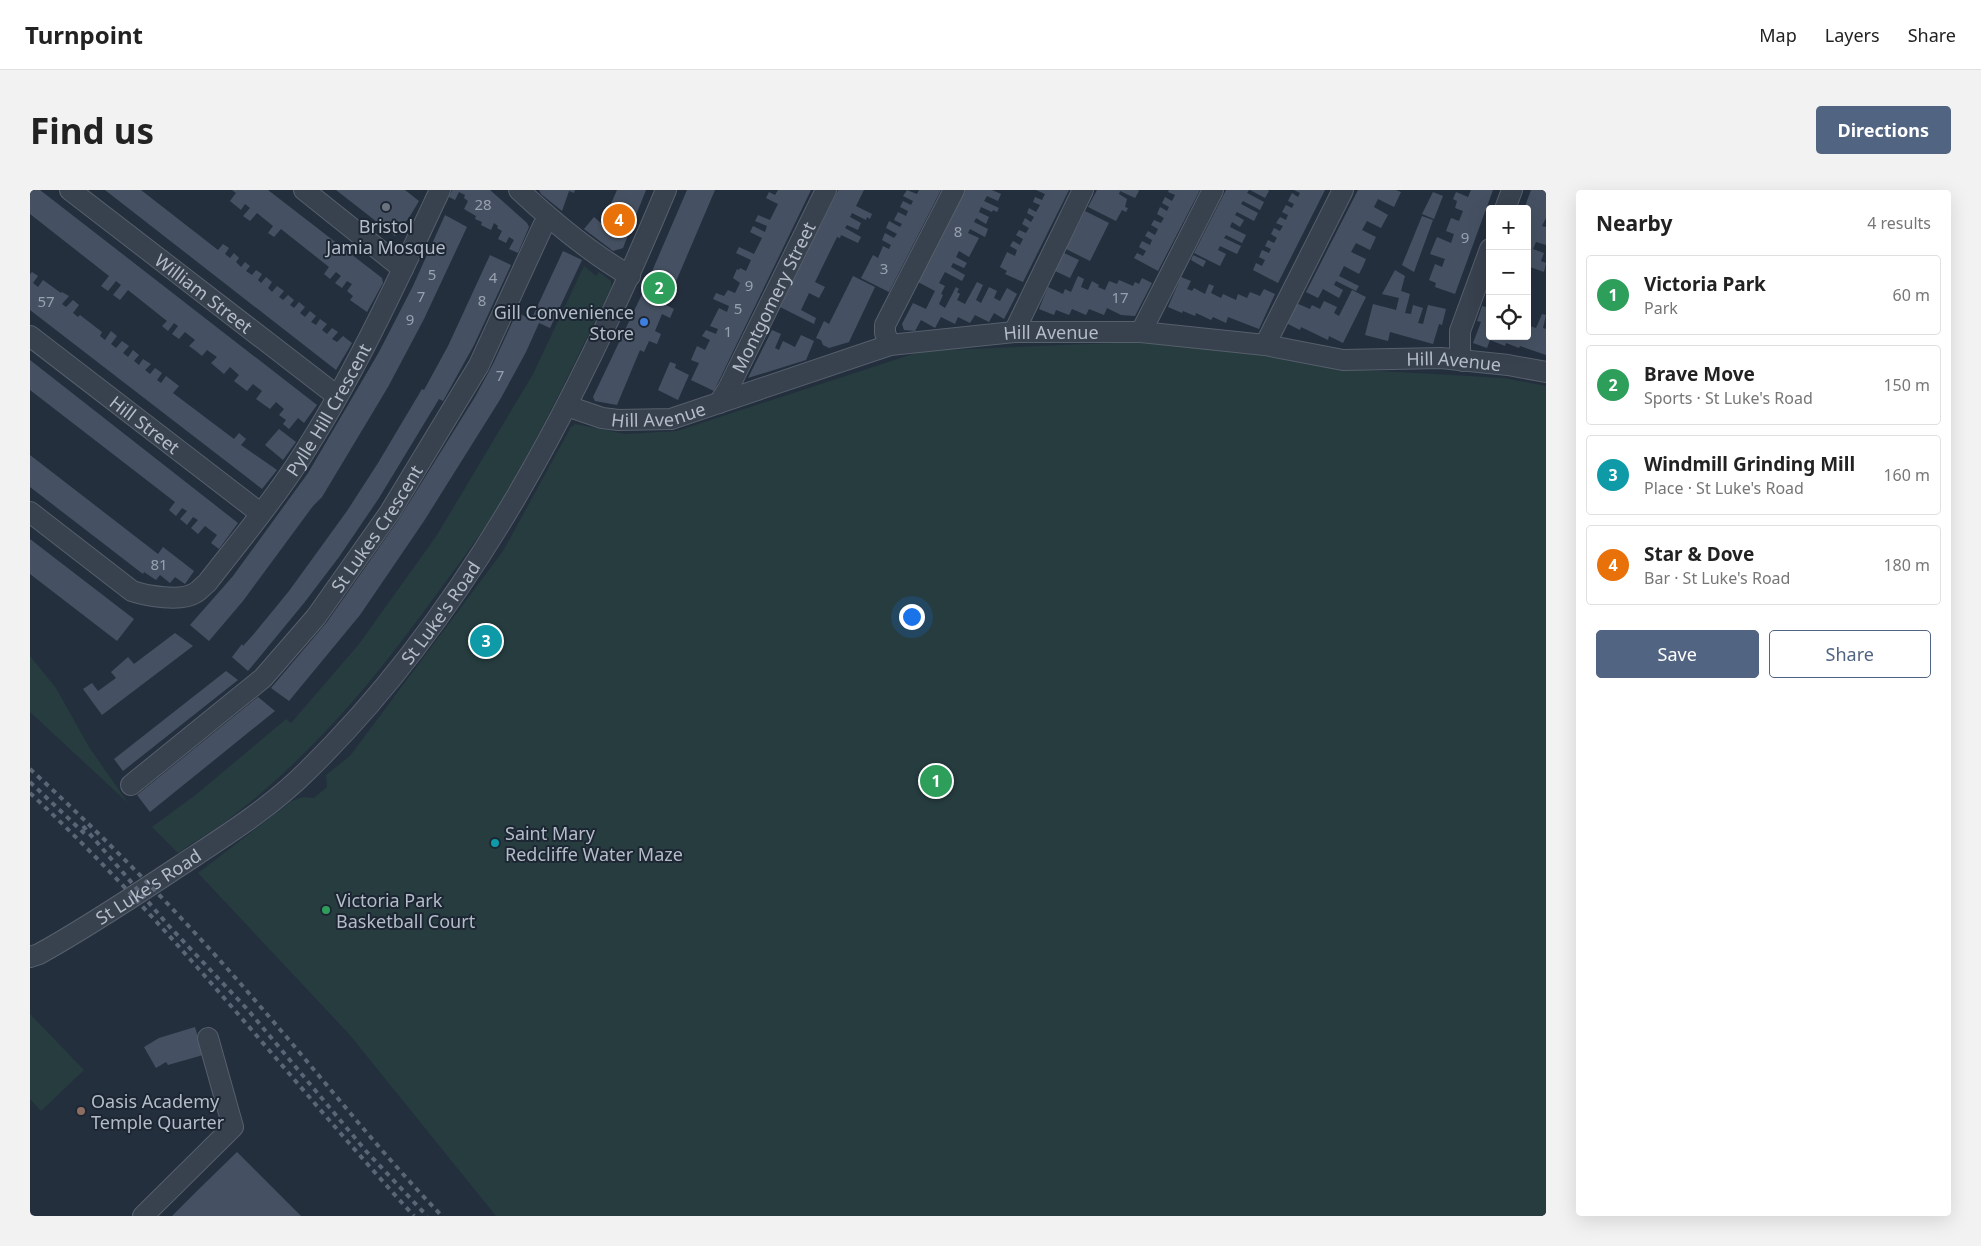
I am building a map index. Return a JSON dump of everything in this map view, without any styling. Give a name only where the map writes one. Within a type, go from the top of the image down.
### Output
[{"type":"street","name":"William Street","points":[[70,190],[337,396]]},
{"type":"street","points":[[304,190],[403,269]]},
{"type":"street","name":"Pylle Hill Crescent","points":[[30,512],[132,591],[143,595],[177,598],[194,594],[207,583],[298,462],[385,309],[440,190]]},
{"type":"street","points":[[519,190],[550,219],[586,247],[630,276]]},
{"type":"street","name":"St Luke's Road","points":[[30,957],[86,928],[248,820],[306,773],[354,722],[429,632],[490,540],[567,406],[630,276],[666,190]]},
{"type":"street","name":"Montgomery Street","points":[[719,403],[728,389],[826,190]]},
{"type":"street","points":[[890,345],[885,333],[885,325],[954,190]]},
{"type":"street","points":[[1014,332],[1083,190]]},
{"type":"street","points":[[1142,332],[1213,190]]},
{"type":"street","points":[[1265,345],[1343,190]]},
{"type":"street","points":[[1506,205],[1512,190]]},
{"type":"street","name":"St Lukes Crescent","points":[[131,785],[264,678],[316,617],[390,512],[479,365],[543,226],[550,219]]},
{"type":"street","points":[[1463,361],[1460,353],[1460,331],[1490,250]]},
{"type":"street","name":"Hill Avenue","points":[[567,406],[602,418],[648,421],[670,419],[890,345],[1014,332],[1142,332],[1265,345],[1343,360],[1441,358],[1508,365],[1546,372]]},
{"type":"street","name":"Hill Street","points":[[30,336],[260,513]]},
{"type":"street","points":[[143,1216],[233,1127],[208,1038]]},
{"type":"green space","points":[[584,266],[596,276],[599,272],[611,281],[611,288],[535,441],[508,490],[453,573],[389,658],[316,741],[290,767],[234,815],[178,853],[152,827],[198,793],[286,719],[291,723],[359,644],[437,535],[533,374]]},
{"type":"green space","points":[[1136,342],[1264,353],[1345,369],[1504,378],[1546,386],[1546,1216],[496,1216],[349,1034],[198,873],[292,801],[303,797],[314,798],[327,787],[326,775],[350,756],[503,551],[571,427],[575,424],[625,434],[677,431],[922,351]]},
{"type":"green space","points":[[30,656],[56,688],[89,747],[128,803],[30,712]]},
{"type":"green space","points":[[30,1014],[84,1070],[41,1111],[30,1099]]},
{"type":"building","points":[[30,190],[40,190],[317,405],[304,423],[298,418],[289,429],[283,424],[286,420],[279,415],[284,409],[276,402],[270,409],[256,399],[262,391],[253,384],[247,391],[234,381],[239,375],[230,367],[224,374],[211,363],[217,357],[207,350],[202,356],[189,346],[195,340],[185,332],[179,339],[172,334],[178,326],[174,323],[168,331],[162,326],[167,321],[128,290],[120,300],[113,295],[121,285],[116,281],[108,291],[101,286],[109,276],[30,214]]},
{"type":"building","points":[[105,190],[141,190],[218,250],[223,244],[229,248],[225,254],[230,258],[234,253],[239,258],[236,262],[241,267],[245,262],[250,266],[246,271],[252,275],[256,270],[262,274],[258,280],[261,283],[266,277],[272,282],[268,288],[272,292],[277,286],[284,291],[279,297],[283,300],[288,295],[294,300],[290,305],[294,308],[299,302],[305,307],[300,313],[305,317],[310,311],[316,316],[311,322],[316,325],[320,319],[327,324],[322,330],[327,334],[332,328],[338,332],[332,339],[337,342],[343,336],[352,343],[336,370]]},
{"type":"building","points":[[232,190],[268,190],[382,278],[383,283],[367,312],[350,300],[353,296],[347,291],[352,284],[347,281],[342,288],[335,283],[341,276],[336,272],[330,279],[324,274],[329,267],[281,229],[274,237],[268,233],[273,226],[257,213],[250,221],[243,216],[250,208],[245,204],[241,210],[230,201],[236,193]]},
{"type":"building","name":"Bristol Jamia Mosque","points":[[336,190],[405,190],[419,201],[395,236]]},
{"type":"building","points":[[452,190],[490,190],[527,223],[529,227],[518,253],[509,249],[514,240],[509,237],[506,243],[498,239],[502,231],[497,228],[498,226],[494,223],[491,230],[481,225],[482,222],[475,219],[476,216],[464,209],[468,201],[464,198],[465,195],[459,192],[455,200],[449,197]]},
{"type":"building","points":[[539,190],[575,190],[574,193],[569,191],[562,211],[541,194]]},
{"type":"building","points":[[617,190],[646,190],[623,248],[613,251],[584,229],[594,217],[602,224]]},
{"type":"building","points":[[687,190],[715,190],[666,305],[674,309],[670,318],[662,314],[655,331],[661,334],[657,344],[649,341],[644,352],[640,350],[617,405],[595,401],[593,397],[644,290]]},
{"type":"building","points":[[778,190],[811,190],[714,391],[691,380],[699,363],[691,360],[697,346],[705,350],[710,340],[702,336],[706,330],[716,334],[718,329],[710,326],[719,308],[727,312],[729,306],[713,299],[716,293],[724,296],[728,290],[735,293],[740,283],[733,278],[737,269],[739,270],[740,268],[746,271],[751,260],[736,253],[739,247],[754,254],[762,238],[750,232],[753,226],[765,232],[767,226],[755,221],[758,215],[770,220],[778,204],[766,198],[769,192],[775,195]]},
{"type":"building","points":[[838,190],[864,190],[856,206],[872,214],[870,219],[867,217],[866,220],[852,213],[850,217],[861,223],[858,230],[847,225],[845,228],[861,237],[858,243],[841,235],[840,238],[837,237],[815,282],[825,287],[819,298],[809,293],[801,310],[816,318],[814,324],[780,307]]},
{"type":"building","points":[[907,190],[917,194],[919,190],[941,190],[889,292],[861,278],[873,255],[878,258],[883,246],[889,249],[891,245],[882,240],[885,233],[894,238],[897,234],[886,228],[889,221],[900,227],[902,224],[894,220],[898,212],[906,216],[908,211],[900,207],[903,201],[911,205],[913,201],[903,196]]},
{"type":"building","points":[[964,190],[992,190],[1001,194],[998,201],[987,196],[984,201],[999,208],[997,212],[993,210],[992,212],[981,207],[979,212],[989,217],[986,224],[976,218],[974,222],[988,229],[985,237],[970,229],[968,233],[979,238],[969,257],[959,251],[956,257],[967,263],[964,268],[953,263],[951,267],[965,275],[962,281],[945,272],[939,283],[945,286],[939,304],[945,308],[956,287],[959,289],[957,292],[960,294],[957,300],[965,304],[977,282],[983,285],[976,300],[981,303],[989,287],[997,291],[994,298],[1000,301],[1007,288],[1017,294],[1004,319],[994,313],[989,322],[975,315],[970,323],[958,317],[955,324],[941,317],[935,328],[921,320],[915,331],[904,330],[902,324],[913,303],[926,309],[935,291],[918,282]]},
{"type":"building","points":[[1036,190],[1069,190],[1023,282],[1005,274],[1007,271],[1000,267],[1007,252],[1015,256],[1017,250],[1010,246],[1013,241],[1020,245],[1023,239],[1016,235],[1019,230],[1026,233],[1029,228],[1022,224],[1025,218],[1031,222],[1034,217],[1027,213],[1029,208],[1036,212],[1040,205],[1033,202],[1035,197],[1042,200],[1045,194]]},
{"type":"building","points":[[1097,190],[1139,191],[1135,198],[1120,191],[1119,194],[1127,199],[1125,207],[1128,208],[1126,212],[1122,210],[1116,221],[1088,207]]},
{"type":"building","points":[[1169,190],[1200,190],[1158,271],[1134,258],[1137,253],[1143,256],[1146,251],[1139,247],[1142,241],[1150,245],[1152,240],[1145,236],[1148,231],[1155,235],[1158,229],[1151,225],[1154,220],[1161,223],[1164,218],[1157,214],[1160,207],[1167,211],[1169,207],[1162,203],[1165,197],[1172,201],[1175,195],[1168,192]]},
{"type":"building","points":[[1226,190],[1249,190],[1247,193],[1264,202],[1260,210],[1243,201],[1241,204],[1258,213],[1254,221],[1237,212],[1235,215],[1244,220],[1240,227],[1232,222],[1230,227],[1246,235],[1242,243],[1226,235],[1224,238],[1241,246],[1237,254],[1220,246],[1218,250],[1226,254],[1220,266],[1194,253]]},
{"type":"building","points":[[1250,190],[1268,190],[1269,191],[1265,198]]},
{"type":"building","points":[[1294,190],[1325,190],[1278,283],[1253,270],[1256,263],[1262,266],[1265,260],[1259,257],[1262,250],[1269,253],[1271,249],[1265,246],[1268,240],[1274,243],[1277,238],[1271,234],[1274,228],[1280,231],[1283,226],[1276,223],[1280,217],[1286,220],[1288,215],[1282,212],[1286,205],[1292,208],[1294,204],[1288,201],[1292,193],[1298,197],[1300,193]]},
{"type":"building","points":[[1358,190],[1396,190],[1401,192],[1394,207],[1378,199],[1374,207],[1388,215],[1381,228],[1367,221],[1362,230],[1376,237],[1370,250],[1356,243],[1351,252],[1366,259],[1359,274],[1344,266],[1339,276],[1359,286],[1356,291],[1336,281],[1334,285],[1343,290],[1339,298],[1323,289],[1318,298],[1306,292]]},
{"type":"building","points":[[1471,190],[1493,190],[1455,294],[1435,287],[1436,283],[1429,280],[1435,264],[1442,267],[1445,259],[1430,254],[1437,237],[1451,243],[1454,234],[1446,231],[1451,218],[1459,221],[1463,211],[1455,208],[1457,201],[1453,199],[1456,192],[1468,197]]},
{"type":"building","points":[[1531,190],[1546,190],[1546,218],[1542,226],[1546,227],[1546,245],[1536,242],[1533,249],[1544,253],[1541,261],[1546,263],[1544,272],[1531,267],[1531,205],[1525,205]]},
{"type":"building","points":[[1433,192],[1443,196],[1434,219],[1422,214]]},
{"type":"building","points":[[1085,211],[1109,223],[1090,261],[1066,249]]},
{"type":"building","points":[[445,215],[467,227],[424,319],[388,387],[322,497],[313,506],[243,601],[209,641],[190,625],[233,576],[308,473],[379,352],[413,286]]},
{"type":"building","points":[[1422,216],[1433,220],[1414,272],[1402,265]]},
{"type":"building","points":[[563,251],[582,260],[550,328],[539,323],[526,352],[501,398],[424,521],[360,615],[289,701],[271,688],[327,622],[399,519],[475,397],[493,364],[517,312],[531,320]]},
{"type":"building","points":[[1064,253],[1079,260],[1070,278],[1055,271]]},
{"type":"building","points":[[490,255],[511,265],[474,345],[443,401],[439,399],[379,498],[339,557],[248,671],[232,657],[242,644],[243,646],[253,635],[289,591],[347,511],[378,463],[422,389],[424,390],[448,346]]},
{"type":"building","points":[[1193,255],[1206,261],[1203,267],[1191,260]]},
{"type":"building","points":[[1395,270],[1405,276],[1401,291],[1410,294],[1405,313],[1411,314],[1413,305],[1423,308],[1418,323],[1423,324],[1428,305],[1446,309],[1442,325],[1439,324],[1433,344],[1390,332],[1388,341],[1365,335],[1373,304],[1396,310],[1399,298],[1382,294]]},
{"type":"building","points":[[32,272],[38,276],[33,283],[38,287],[43,280],[61,293],[69,296],[62,304],[66,307],[73,300],[79,305],[73,313],[78,317],[80,315],[102,332],[100,336],[105,340],[111,331],[117,336],[111,344],[116,348],[122,341],[129,346],[123,353],[128,357],[133,350],[139,355],[134,361],[139,365],[143,359],[151,364],[145,370],[150,374],[155,368],[162,373],[157,380],[161,383],[166,376],[179,386],[173,393],[234,439],[239,433],[246,439],[241,445],[277,470],[262,489],[30,310],[30,274]]},
{"type":"building","points":[[853,276],[875,287],[849,342],[829,348],[816,338],[824,321],[829,324]]},
{"type":"building","points":[[1078,276],[1084,279],[1081,287],[1088,290],[1092,281],[1099,285],[1098,287],[1105,290],[1109,281],[1117,284],[1119,280],[1133,286],[1135,282],[1139,284],[1142,278],[1152,283],[1135,316],[1121,315],[1107,308],[1104,315],[1089,309],[1086,315],[1072,309],[1069,315],[1056,310],[1054,315],[1039,309],[1048,287],[1063,294],[1065,289],[1071,292]]},
{"type":"building","points":[[1181,277],[1191,281],[1187,289],[1192,291],[1194,288],[1205,294],[1209,284],[1214,286],[1211,293],[1221,298],[1223,294],[1236,300],[1238,294],[1247,298],[1250,292],[1260,296],[1264,289],[1275,294],[1259,329],[1228,317],[1226,323],[1213,317],[1211,320],[1196,313],[1195,316],[1168,307]]},
{"type":"building","points":[[1352,290],[1366,297],[1343,343],[1329,336],[1328,340],[1301,327],[1300,330],[1286,323],[1296,303],[1310,309],[1312,305],[1320,309],[1324,301],[1337,307],[1334,313],[1339,316]]},
{"type":"building","points":[[1482,306],[1486,307],[1486,340],[1490,340],[1487,348],[1473,343],[1481,322],[1477,321]]},
{"type":"building","points":[[1542,314],[1546,315],[1543,328],[1546,329],[1546,355],[1520,346],[1519,348],[1506,343],[1505,346],[1490,340],[1531,340],[1531,326],[1536,328]]},
{"type":"building","points":[[772,330],[781,334],[775,348],[779,350],[783,341],[795,347],[801,335],[814,341],[806,360],[748,378]]},
{"type":"building","points":[[30,360],[238,523],[219,549],[211,543],[217,535],[205,526],[198,534],[191,528],[198,520],[193,517],[187,525],[180,519],[187,511],[182,508],[176,516],[169,510],[175,502],[30,390]]},
{"type":"building","points":[[670,362],[676,364],[675,368],[689,375],[678,400],[658,390]]},
{"type":"building","points":[[279,429],[296,442],[283,460],[265,445]]},
{"type":"building","points":[[30,455],[158,554],[163,547],[194,571],[185,584],[175,577],[170,583],[160,575],[156,580],[144,572],[143,574],[30,487]]},
{"type":"building","points":[[30,539],[134,619],[117,641],[30,574]]},
{"type":"building","points":[[175,633],[193,646],[102,715],[83,689],[92,683],[98,691],[116,678],[111,672],[128,657],[134,664]]},
{"type":"building","points":[[226,671],[238,680],[123,771],[114,759]]},
{"type":"building","points":[[258,697],[275,711],[150,812],[137,795]]},
{"type":"building","points":[[195,1027],[203,1055],[168,1065],[166,1062],[156,1068],[144,1047],[159,1038]]},
{"type":"building","points":[[237,1152],[301,1216],[172,1216],[198,1190]]},
{"type":"railway","points":[[30,769],[90,825],[204,943],[282,1031],[395,1165],[442,1216]]},
{"type":"railway","points":[[30,782],[86,835]]},
{"type":"railway","points":[[30,793],[131,894],[414,1216]]},
{"type":"railway","points":[[83,826],[168,925],[248,1010],[366,1151],[427,1216]]},
{"type":"place","name":"Bristol Jamia Mosque","points":[[386,207]]},
{"type":"place","name":"Star & Dove","points":[[619,220]]},
{"type":"place","name":"Brave Move","points":[[659,288]]},
{"type":"place","name":"Gill Convenience Store","points":[[644,322]]},
{"type":"place","name":"Windmill Grinding Mill","points":[[486,641]]},
{"type":"place","name":"Victoria Park","points":[[936,781]]},
{"type":"place","name":"Saint Mary Redcliffe Water Maze","points":[[495,843]]},
{"type":"place","name":"Victoria Park Basketball Court","points":[[326,910]]},
{"type":"place","name":"Oasis Academy Temple Quarter","points":[[81,1111]]}]
